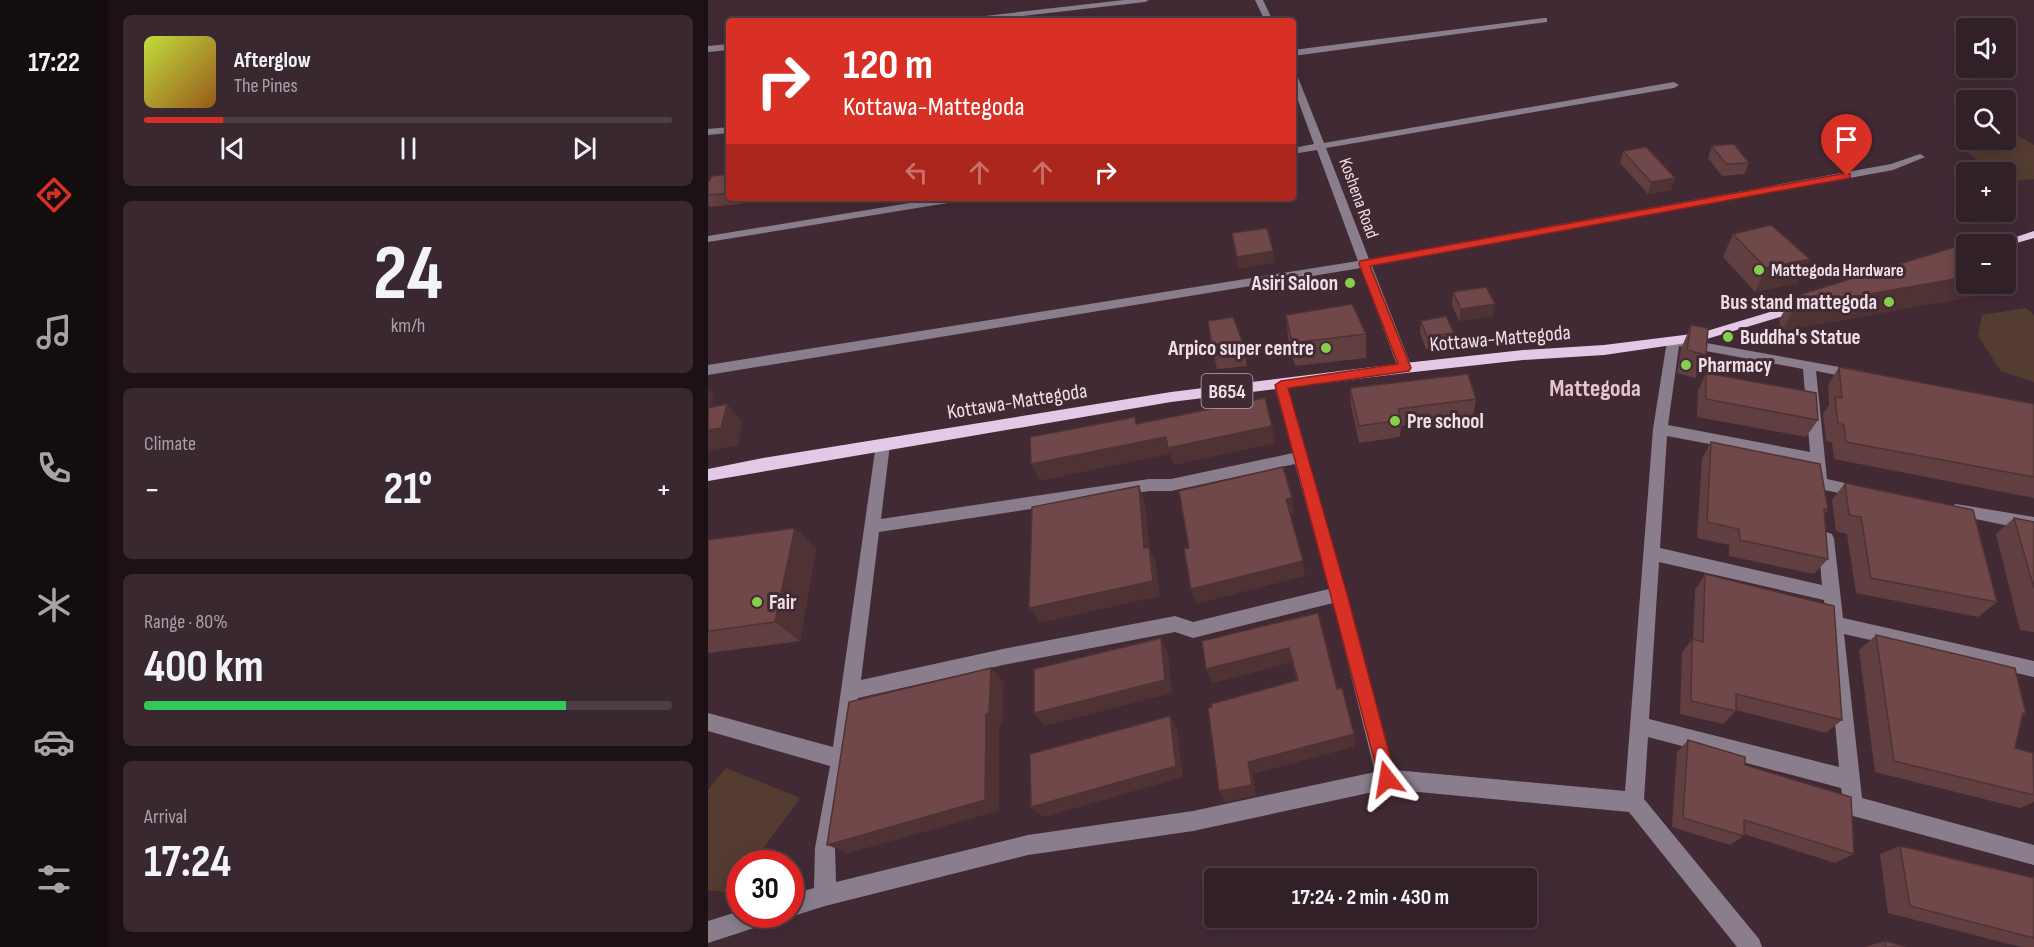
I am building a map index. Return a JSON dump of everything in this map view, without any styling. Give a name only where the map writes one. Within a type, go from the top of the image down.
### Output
[{"type":"main road","points":[[2016,239],[2034,234]]},
{"type":"main road","name":"Kottawa-Mattegoda","points":[[708,475],[1172,397],[1405,368],[1523,355],[1604,350],[1700,337],[1813,303]]},
{"type":"street","points":[[985,18],[1145,0]]},
{"type":"street","points":[[1259,0],[1268,18]]},
{"type":"street","points":[[1296,54],[1544,20]]},
{"type":"street","points":[[708,49],[726,47]]},
{"type":"street","name":"Koshena Road","points":[[1296,83],[1405,368]]},
{"type":"street","points":[[1296,151],[1674,85]]},
{"type":"street","points":[[708,132],[726,129]]},
{"type":"street","points":[[708,370],[1364,264],[1893,167],[1920,157]]},
{"type":"street","points":[[708,239],[942,201]]},
{"type":"street","points":[[1751,947],[1634,802],[1660,429],[1673,341],[1876,377]]},
{"type":"street","points":[[1809,365],[1853,806],[2034,855]]},
{"type":"street","points":[[1281,385],[1387,779]]},
{"type":"street","points":[[1660,429],[1818,459]]},
{"type":"street","points":[[825,895],[825,848],[841,759],[883,444]]},
{"type":"street","points":[[872,527],[1149,485],[1171,485],[1302,457]]},
{"type":"street","points":[[1820,484],[1876,495]]},
{"type":"street","points":[[1944,507],[2034,525]]},
{"type":"street","points":[[1651,553],[1832,594]]},
{"type":"street","points":[[850,691],[1003,657],[1175,624],[1193,630],[1339,594]]},
{"type":"street","points":[[1834,624],[2034,669]]},
{"type":"street","points":[[710,725],[841,759]]},
{"type":"street","points":[[1640,726],[1850,780]]},
{"type":"street","points":[[804,902],[1028,845],[1192,821],[1387,779],[1634,802]]},
{"type":"street","points":[[708,932],[726,926]]},
{"type":"shaded area","points":[[2016,134],[2034,145],[2034,179],[2016,181],[2016,162],[1981,162],[1964,150],[2016,150]]},
{"type":"shaded area","points":[[2026,308],[2034,315],[2034,382],[2001,371],[1978,336],[1982,315]]},
{"type":"shaded area","points":[[726,768],[800,798],[762,850],[726,850],[726,892],[708,890],[708,790]]},
{"type":"building","points":[[1734,144],[1749,163],[1726,164],[1712,146]]},
{"type":"building","points":[[1646,147],[1675,178],[1651,182],[1623,151]]},
{"type":"building","points":[[726,174],[726,193],[708,195],[708,183],[712,176]]},
{"type":"building","points":[[1771,225],[1810,259],[1766,268],[1733,234]]},
{"type":"building","points":[[1267,228],[1273,251],[1237,257],[1232,233]]},
{"type":"building","points":[[1956,247],[1956,279],[1795,307],[1792,297]]},
{"type":"building","points":[[1486,287],[1495,304],[1461,309],[1453,292]]},
{"type":"building","points":[[1352,304],[1366,334],[1292,343],[1286,315]]},
{"type":"building","points":[[1446,316],[1454,333],[1427,337],[1421,321]]},
{"type":"building","points":[[1233,317],[1243,343],[1212,346],[1208,321]]},
{"type":"building","points":[[1691,325],[1708,328],[1706,355],[1687,350]]},
{"type":"building","points":[[1839,367],[2034,404],[2034,477],[1846,442],[1844,425],[1838,423],[1835,397],[1842,398]]},
{"type":"building","points":[[1706,373],[1816,393],[1818,420],[1706,399]]},
{"type":"building","points":[[1468,374],[1476,399],[1398,409],[1401,420],[1359,426],[1350,388]]},
{"type":"building","points":[[1265,398],[1272,426],[1168,448],[1166,437],[1031,464],[1030,437],[1135,417],[1136,424]]},
{"type":"building","points":[[727,404],[721,428],[708,430],[708,408]]},
{"type":"building","points":[[1711,442],[1820,464],[1828,510],[1824,509],[1828,559],[1740,540],[1739,529],[1707,522]]},
{"type":"building","points":[[1283,467],[1292,498],[1286,499],[1303,561],[1191,589],[1184,549],[1189,548],[1179,491]]},
{"type":"building","points":[[1845,483],[1973,510],[1997,602],[1871,578],[1861,517],[1849,515]]},
{"type":"building","points":[[1139,486],[1144,548],[1149,547],[1153,581],[1029,608],[1032,507]]},
{"type":"building","points":[[2014,518],[2034,522],[2034,588]]},
{"type":"building","points":[[795,528],[775,622],[708,631],[708,540]]},
{"type":"building","points":[[1705,574],[1834,606],[1842,720],[1736,694],[1736,711],[1691,701],[1692,639],[1703,642]]},
{"type":"building","points":[[1318,613],[1337,689],[1342,688],[1354,734],[1248,762],[1252,785],[1219,791],[1208,708],[1212,707],[1211,704],[1298,680],[1289,648],[1206,669],[1202,641]]},
{"type":"building","points":[[1876,635],[2015,668],[2026,714],[2023,713],[2015,748],[2033,753],[2034,795],[1894,761]]},
{"type":"building","points":[[1161,638],[1165,680],[1034,713],[1034,669]]},
{"type":"building","points":[[991,668],[989,713],[986,714],[985,800],[827,845],[849,702]]},
{"type":"building","points":[[1170,716],[1176,766],[1031,807],[1030,754]]},
{"type":"building","points":[[1688,740],[1745,757],[1745,765],[1851,797],[1854,854],[1744,820],[1744,836],[1683,818]]},
{"type":"building","points":[[1900,846],[2034,878],[2034,938],[1910,906]]},
{"type":"building","points":[[1885,941],[1906,947],[1886,947]]},
{"type":"place","name":"Mattegoda Hardware","points":[[1759,270]]},
{"type":"place","name":"Asiri Saloon","points":[[1350,283]]},
{"type":"place","name":"Bus stand mattegoda","points":[[1889,302]]},
{"type":"place","name":"Buddha's Statue","points":[[1728,337]]},
{"type":"place","name":"Arpico super centre","points":[[1326,348]]},
{"type":"place","name":"Pharmacy","points":[[1686,365]]},
{"type":"place","name":"Pre school","points":[[1395,421]]},
{"type":"place","name":"Fair","points":[[757,602]]},
{"type":"district","name":"Mattegoda","points":[[1595,388]]},
{"type":"route","points":[[1387,779],[1281,385],[1405,368],[1364,264],[1847,176]]}]
